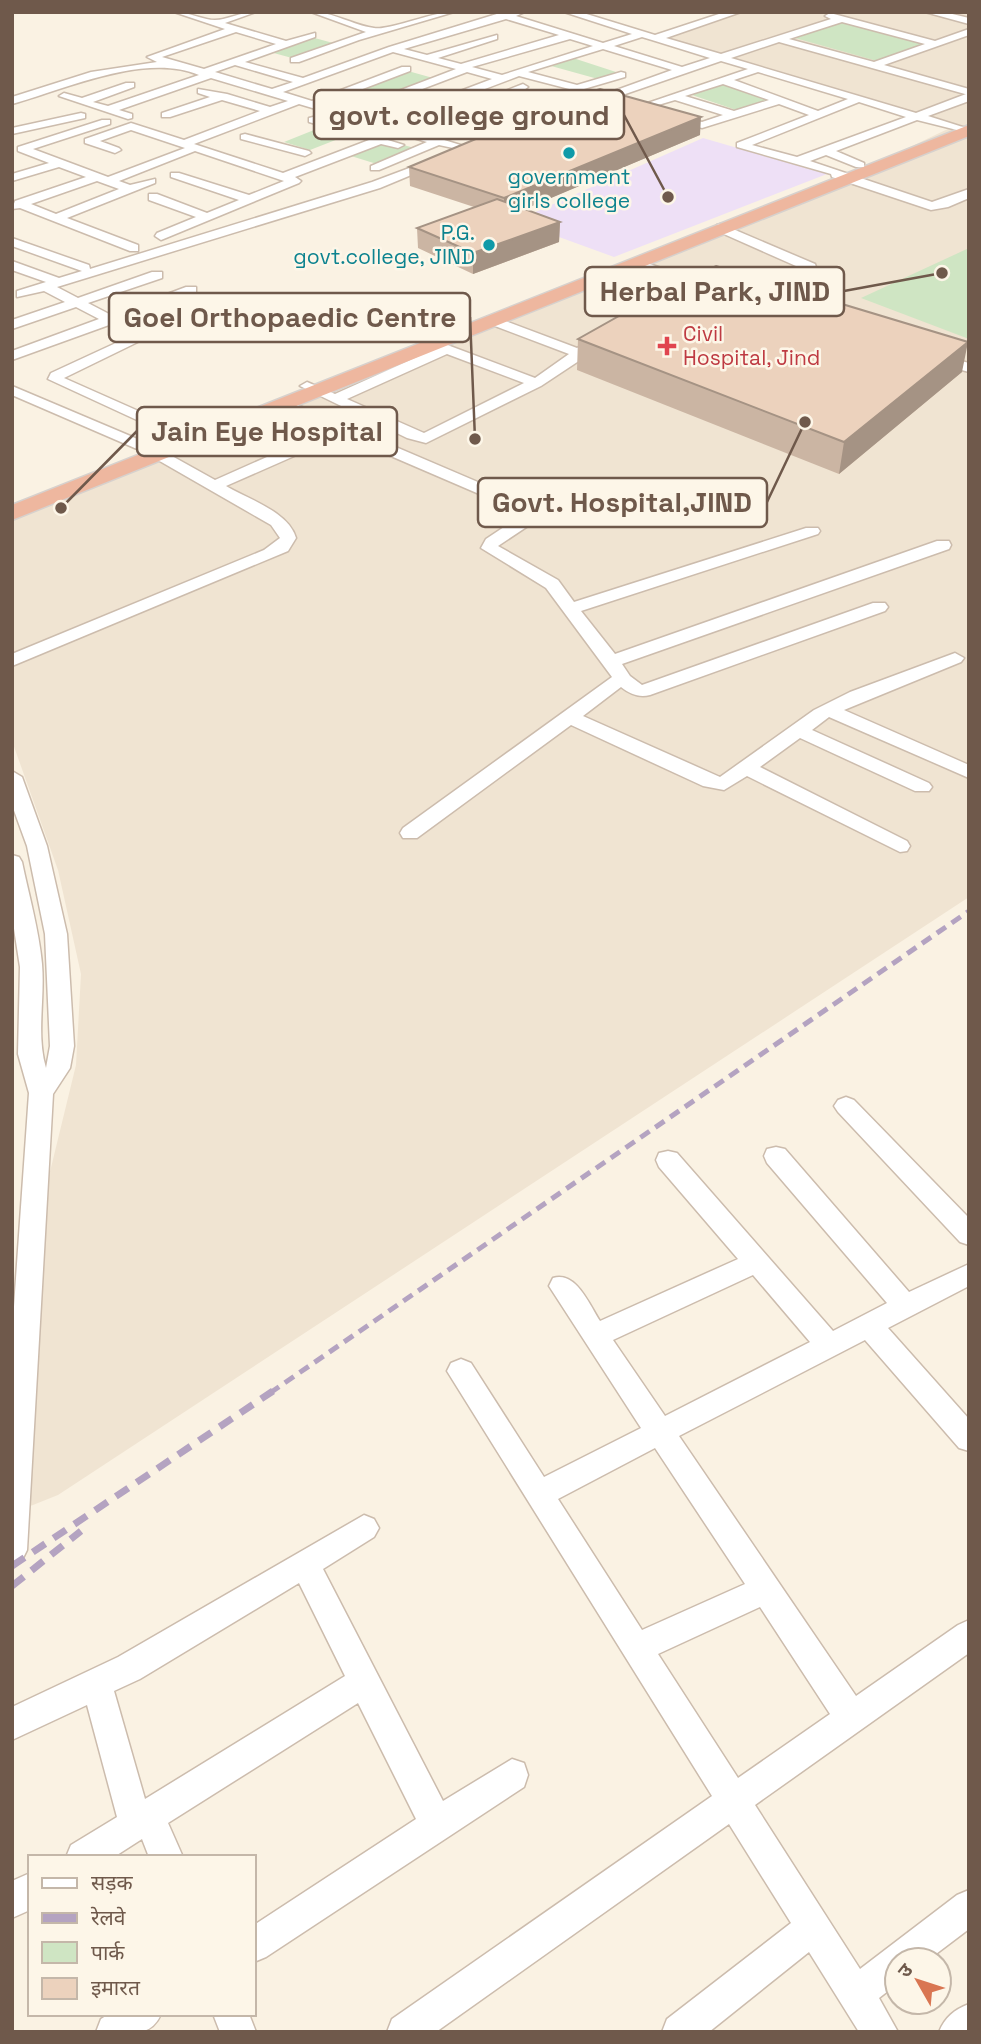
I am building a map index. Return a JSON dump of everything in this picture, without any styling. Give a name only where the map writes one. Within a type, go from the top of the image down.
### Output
[{"type":"highway","points":[[12,504],[283,404],[312,388],[439,346],[492,320],[721,228],[841,176],[860,165],[965,128]]},
{"type":"highway","points":[[12,513],[154,452],[183,436],[312,388],[965,128]]},
{"type":"street","points":[[180,12],[232,30],[286,44]]},
{"type":"street","points":[[214,23],[251,12]]},
{"type":"street","points":[[318,12],[376,32]]},
{"type":"street","points":[[399,12],[422,20]]},
{"type":"street","points":[[295,60],[376,32],[449,12]]},
{"type":"street","points":[[493,12],[682,70]]},
{"type":"street","points":[[272,93],[393,49],[520,12]]},
{"type":"street","points":[[569,12],[919,117],[965,128]]},
{"type":"street","points":[[690,12],[714,20]]},
{"type":"street","points":[[655,38],[736,12]]},
{"type":"street","points":[[818,12],[935,44]]},
{"type":"street","points":[[930,12],[969,21]]},
{"type":"street","points":[[510,92],[576,108],[682,70],[842,19]]},
{"type":"street","points":[[465,28],[527,48]]},
{"type":"street","points":[[290,29],[341,43]]},
{"type":"street","points":[[232,30],[152,55],[171,64],[463,149]]},
{"type":"street","points":[[876,65],[969,32]]},
{"type":"street","points":[[383,124],[516,72],[642,34]]},
{"type":"street","points":[[132,190],[22,149],[108,116],[131,102],[312,35]]},
{"type":"street","points":[[235,44],[259,36]]},
{"type":"street","points":[[384,100],[464,68],[568,36]]},
{"type":"street","points":[[428,58],[494,37]]},
{"type":"street","points":[[781,40],[876,65],[969,94]]},
{"type":"street","points":[[393,49],[501,78]]},
{"type":"street","points":[[266,51],[335,69]]},
{"type":"street","points":[[12,101],[96,74],[171,64],[199,56]]},
{"type":"street","points":[[568,56],[594,62]]},
{"type":"street","points":[[364,59],[441,79]]},
{"type":"street","points":[[235,62],[302,81]]},
{"type":"street","points":[[639,70],[660,63]]},
{"type":"street","points":[[537,65],[563,72]]},
{"type":"street","points":[[516,72],[573,88],[632,72],[607,65]]},
{"type":"street","points":[[313,104],[406,69]]},
{"type":"street","points":[[638,108],[758,69]]},
{"type":"street","points":[[125,70],[151,78]]},
{"type":"street","points":[[96,74],[156,93]]},
{"type":"street","points":[[576,75],[602,81]]},
{"type":"street","points":[[663,77],[700,88]]},
{"type":"street","points":[[12,101],[28,107],[112,79]]},
{"type":"street","points":[[723,80],[817,114]]},
{"type":"street","points":[[160,111],[229,81]]},
{"type":"street","points":[[164,82],[177,86]]},
{"type":"street","points":[[82,102],[130,85]]},
{"type":"street","points":[[431,124],[529,85]]},
{"type":"street","points":[[351,90],[418,110]]},
{"type":"street","points":[[202,91],[418,151]]},
{"type":"street","points":[[104,94],[131,102]]},
{"type":"street","points":[[798,161],[919,117],[969,94]]},
{"type":"street","points":[[64,96],[108,116],[133,115],[182,127]]},
{"type":"street","points":[[160,111],[189,108],[223,96]]},
{"type":"street","points":[[674,96],[735,115]]},
{"type":"street","points":[[599,99],[699,125],[777,101]]},
{"type":"street","points":[[858,99],[741,145],[798,161],[930,206],[944,204],[969,193]]},
{"type":"street","points":[[15,206],[103,179],[195,145],[299,100]]},
{"type":"street","points":[[458,131],[519,110],[488,101]]},
{"type":"street","points":[[228,113],[251,105]]},
{"type":"street","points":[[542,117],[565,107]]},
{"type":"street","points":[[189,108],[207,114]]},
{"type":"street","points":[[37,111],[49,116]]},
{"type":"street","points":[[160,111],[182,127],[195,145]]},
{"type":"street","points":[[12,131],[87,114]]},
{"type":"street","points":[[17,296],[400,176],[492,137],[403,116]]},
{"type":"street","points":[[268,143],[322,123]]},
{"type":"street","points":[[50,284],[295,181],[195,145],[131,126],[89,141],[125,146]]},
{"type":"street","points":[[266,128],[239,139],[268,143],[305,153]]},
{"type":"street","points":[[343,138],[356,134]]},
{"type":"street","points":[[12,178],[157,135]]},
{"type":"street","points":[[287,176],[380,140]]},
{"type":"street","points":[[375,168],[437,142]]},
{"type":"street","points":[[195,145],[223,145],[302,170]]},
{"type":"street","points":[[281,163],[318,148]]},
{"type":"street","points":[[827,151],[860,165]]},
{"type":"street","points":[[12,157],[26,152]]},
{"type":"street","points":[[338,157],[400,176]]},
{"type":"street","points":[[175,175],[251,200]]},
{"type":"street","points":[[57,218],[150,181]]},
{"type":"street","points":[[247,183],[272,191]]},
{"type":"street","points":[[153,197],[207,217]]},
{"type":"street","points":[[15,206],[57,218],[134,247]]},
{"type":"street","points":[[721,228],[810,267]]},
{"type":"street","points":[[12,242],[84,268]]},
{"type":"street","points":[[634,263],[734,296]]},
{"type":"street","points":[[12,265],[142,335]]},
{"type":"street","points":[[12,325],[157,275]]},
{"type":"street","points":[[12,356],[191,289]]},
{"type":"street","points":[[684,301],[709,289]]},
{"type":"street","points":[[183,436],[55,379],[56,376],[142,335],[217,306]]},
{"type":"street","points":[[492,320],[578,354]]},
{"type":"street","points":[[312,388],[412,435],[426,438],[536,383],[562,368],[578,354],[621,331]]},
{"type":"street","points":[[335,399],[439,346],[536,383]]},
{"type":"street","points":[[914,351],[969,368]]},
{"type":"street","points":[[12,390],[154,452],[277,522],[286,531],[288,538],[282,547],[12,662]]},
{"type":"street","points":[[283,404],[527,509],[531,517],[492,542],[489,548],[547,580],[572,608],[612,661],[621,678],[635,690],[643,691],[879,607]]},
{"type":"street","points":[[214,486],[343,429]]},
{"type":"street","points":[[572,608],[812,531]]},
{"type":"street","points":[[612,661],[943,545]]},
{"type":"street","points":[[570,717],[717,784],[724,784],[829,710],[955,657]]},
{"type":"street","points":[[410,833],[621,678]]},
{"type":"street","points":[[829,710],[969,772]]},
{"type":"street","points":[[797,730],[922,787]]},
{"type":"street","points":[[746,768],[900,846]]},
{"type":"street","points":[[12,777],[40,861],[56,934],[62,1046],[58,1068],[41,1093]]},
{"type":"street","points":[[12,1550],[41,1093],[30,1054],[13,865],[40,861]]},
{"type":"street","points":[[846,1106],[969,1234]]},
{"type":"street","points":[[776,1156],[905,1306]]},
{"type":"street","points":[[668,1160],[828,1344]]},
{"type":"street","points":[[596,1335],[757,1262]]},
{"type":"street","points":[[539,1494],[969,1274]]},
{"type":"street","points":[[562,1286],[852,1718]]},
{"type":"street","points":[[868,1324],[969,1440]]},
{"type":"street","points":[[461,1371],[880,2032]]},
{"type":"street","points":[[12,1724],[97,1685],[364,1528]]},
{"type":"street","points":[[305,1565],[437,1825]]},
{"type":"street","points":[[636,1648],[766,1589]]},
{"type":"street","points":[[405,2032],[969,1636]]},
{"type":"street","points":[[86,1855],[365,1681]]},
{"type":"street","points":[[97,1685],[143,1820],[165,1855]]},
{"type":"street","points":[[256,1944],[512,1776]]},
{"type":"street","points":[[12,1901],[28,1891]]},
{"type":"street","points":[[918,1946],[969,1907]]},
{"type":"street","points":[[680,2032],[813,1927]]},
{"type":"street","points":[[856,1994],[883,1973]]},
{"type":"street","points":[[114,2032],[140,2016]]},
{"type":"street","points":[[957,2032],[969,2022]]},
{"type":"shaded area","points":[[740,12],[969,12],[969,897],[58,1495],[18,1511],[30,1320],[48,1180],[76,1065],[81,974],[58,870],[12,741],[12,511],[862,170],[954,126],[663,37]]},
{"type":"shaded area","points":[[703,138],[827,174],[614,257],[515,221]]},
{"type":"green space","points":[[849,20],[931,42],[877,61],[795,38]]},
{"type":"green space","points":[[311,37],[333,43],[292,58],[270,52]]},
{"type":"green space","points":[[570,57],[619,73],[598,79],[544,64]]},
{"type":"green space","points":[[408,71],[433,78],[385,96],[361,89]]},
{"type":"green space","points":[[723,83],[774,99],[739,111],[689,94]]},
{"type":"green space","points":[[329,124],[356,132],[310,150],[284,142]]},
{"type":"green space","points":[[389,141],[418,149],[380,165],[351,156]]},
{"type":"green space","points":[[969,248],[969,339],[861,298]]},
{"type":"building","name":"government girls college","points":[[600,89],[701,117],[504,198],[409,167],[583,94]]},
{"type":"building","points":[[497,199],[560,222],[473,253],[417,228]]},
{"type":"building","points":[[716,266],[968,342],[844,442],[578,339],[676,284]]},
{"type":"railway","points":[[270,1393],[969,911]]},
{"type":"railway","points":[[12,1566],[273,1391]]},
{"type":"railway","points":[[12,1586],[81,1531]]},
{"type":"place","name":"government girls college","points":[[569,153]]},
{"type":"place","name":"govt. college ground","points":[[668,197]]},
{"type":"place","name":"P.G. govt.college, JIND","points":[[489,245]]},
{"type":"place","name":"Herbal Park, JIND","points":[[942,273]]},
{"type":"place","name":"Civil Hospital, Jind","points":[[667,346]]},
{"type":"place","name":"Govt. Hospital,JIND","points":[[805,422]]},
{"type":"place","name":"Goel Orthopaedic Centre","points":[[475,439]]},
{"type":"place","name":"Jain Eye Hospital","points":[[61,508]]}]
